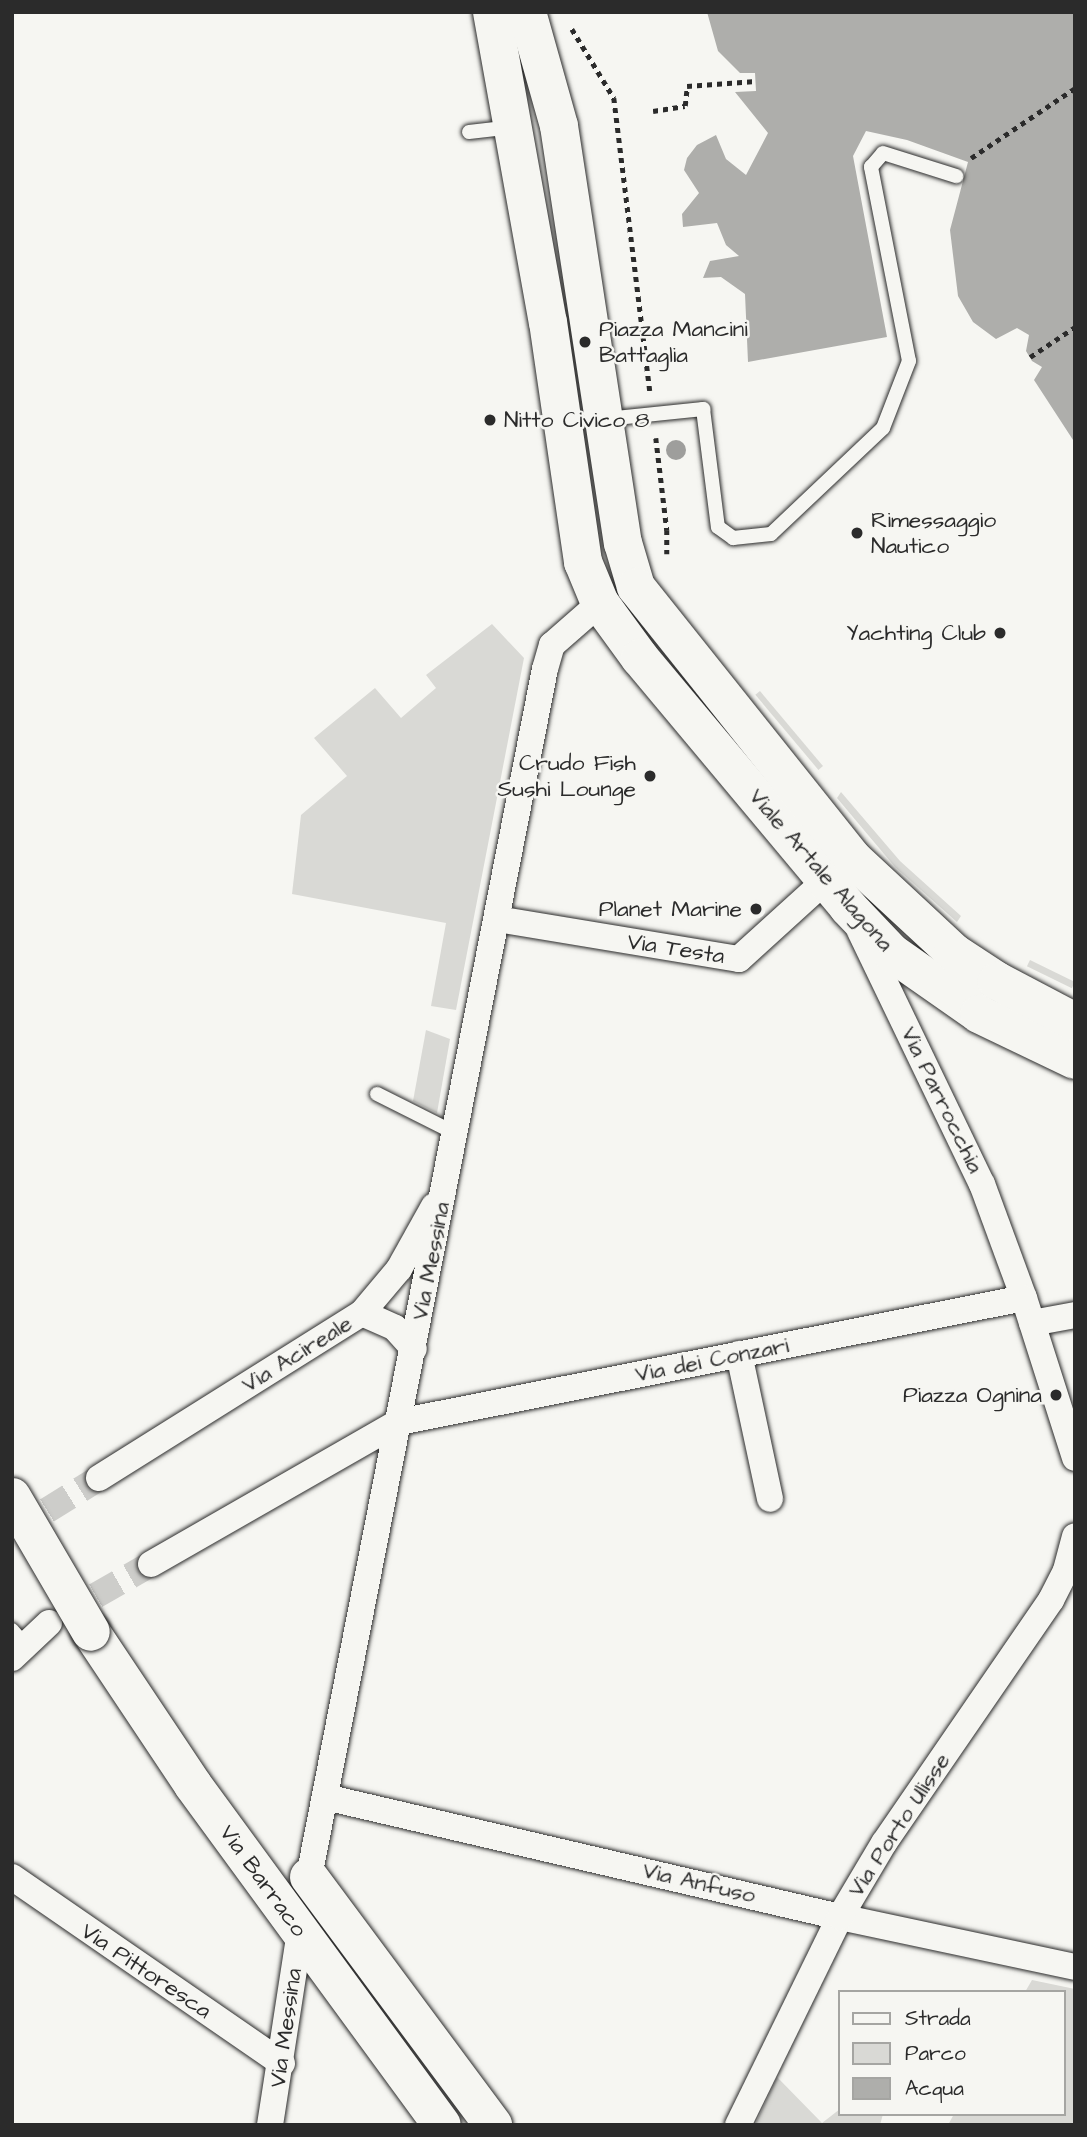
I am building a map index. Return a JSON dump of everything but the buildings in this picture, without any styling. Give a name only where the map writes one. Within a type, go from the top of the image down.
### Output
[{"type":"main road","name":"Viale Artale Alagona","points":[[492,12],[548,322],[583,562],[600,603],[640,657],[837,894],[892,953],[932,984],[979,1014],[1075,1060]]},
{"type":"main road","name":"Viale Artale Alagona","points":[[527,12],[558,127],[626,554],[636,587],[852,858],[905,911],[953,952],[997,981],[1075,1022]]},
{"type":"main road","name":"Via Barraco","points":[[12,1497],[91,1632],[193,1785],[442,2125]]},
{"type":"main road","name":"Via Barraco","points":[[309,1877],[493,2125]]},
{"type":"street","name":"Via Messina","points":[[309,1877],[552,645],[600,603]]},
{"type":"street","name":"Via Testa","points":[[496,919],[739,959],[837,894]]},
{"type":"street","name":"Via Parrocchia","points":[[837,894],[982,1184],[1024,1298],[1075,1458]]},
{"type":"street","name":"Via Acireale","points":[[99,1478],[362,1313],[399,1269],[447,1183]]},
{"type":"street","name":"Via dei Conzari","points":[[399,1422],[1024,1298]]},
{"type":"street","points":[[362,1313],[395,1328],[414,1349]]},
{"type":"street","points":[[1032,1323],[1075,1315]]},
{"type":"street","points":[[739,1354],[770,1499]]},
{"type":"street","points":[[151,1564],[399,1422]]},
{"type":"street","name":"Via Porto Ulisse","points":[[738,2125],[840,1917],[884,1843],[1051,1600],[1066,1570],[1075,1536]]},
{"type":"street","points":[[16,1644],[48,1623]]},
{"type":"street","name":"Via Anfuso","points":[[325,1797],[840,1917],[1075,1967]]},
{"type":"street","name":"Via Pittoresca","points":[[12,1877],[282,2063]]},
{"type":"street","name":"Via Messina","points":[[270,2125],[282,2063],[300,1931]]},
{"type":"lane","points":[[469,132],[514,127]]},
{"type":"lane","points":[[604,419],[703,409],[718,527],[733,538],[771,534],[883,428],[909,361],[871,167],[883,153],[956,176]]},
{"type":"lane","points":[[377,1094],[457,1134]]},
{"type":"path","points":[[653,111],[685,106],[687,86],[756,81]]},
{"type":"path","points":[[966,161],[1075,88]]},
{"type":"path","points":[[1030,357],[1075,327]]},
{"type":"green space","points":[[492,624],[524,658],[456,1010],[431,1006],[446,923],[292,894],[301,815],[347,776],[314,738],[375,688],[401,718],[436,688],[426,675]]},
{"type":"green space","points":[[760,691],[823,766],[818,770],[755,695]]},
{"type":"green space","points":[[841,792],[900,861],[961,916],[957,922],[895,867],[837,798]]},
{"type":"green space","points":[[1030,960],[1075,982],[1072,988],[1027,966]]},
{"type":"green space","points":[[426,1030],[450,1039],[437,1113],[413,1101]]},
{"type":"green space","points":[[1032,1980],[1075,1989],[1075,2125],[948,2125],[953,2116],[1066,2116],[1066,1990],[1026,1990]]},
{"type":"green space","points":[[777,2077],[822,2123],[838,2111],[838,2116],[882,2116],[880,2125],[755,2125]]},
{"type":"water","points":[[707,12],[1075,12],[1075,443],[1034,380],[1042,367],[1032,361],[1026,351],[1029,335],[1017,328],[996,339],[973,322],[958,296],[950,230],[968,162],[907,140],[866,131],[853,156],[887,337],[748,362],[745,294],[721,277],[703,278],[710,261],[739,256],[726,245],[717,223],[683,227],[682,214],[699,193],[684,170],[687,158],[697,145],[716,135],[726,159],[746,175],[768,133],[735,92],[756,91],[755,73],[740,73],[718,51]]},
{"type":"tunnel","points":[[14,1531],[99,1478]]},
{"type":"tunnel","points":[[62,1615],[151,1564]]},
{"type":"place","name":"Piazza Mancini Battaglia","points":[[585,342]]},
{"type":"place","name":"Nitto Civico 8","points":[[490,420]]},
{"type":"place","name":"Rimessaggio Nautico","points":[[857,533]]},
{"type":"place","name":"Yachting Club","points":[[1000,633]]},
{"type":"place","name":"Crudo Fish Sushi Lounge","points":[[650,776]]},
{"type":"place","name":"Planet Marine","points":[[756,909]]},
{"type":"place","name":"Piazza Ognina","points":[[1056,1395]]}]
